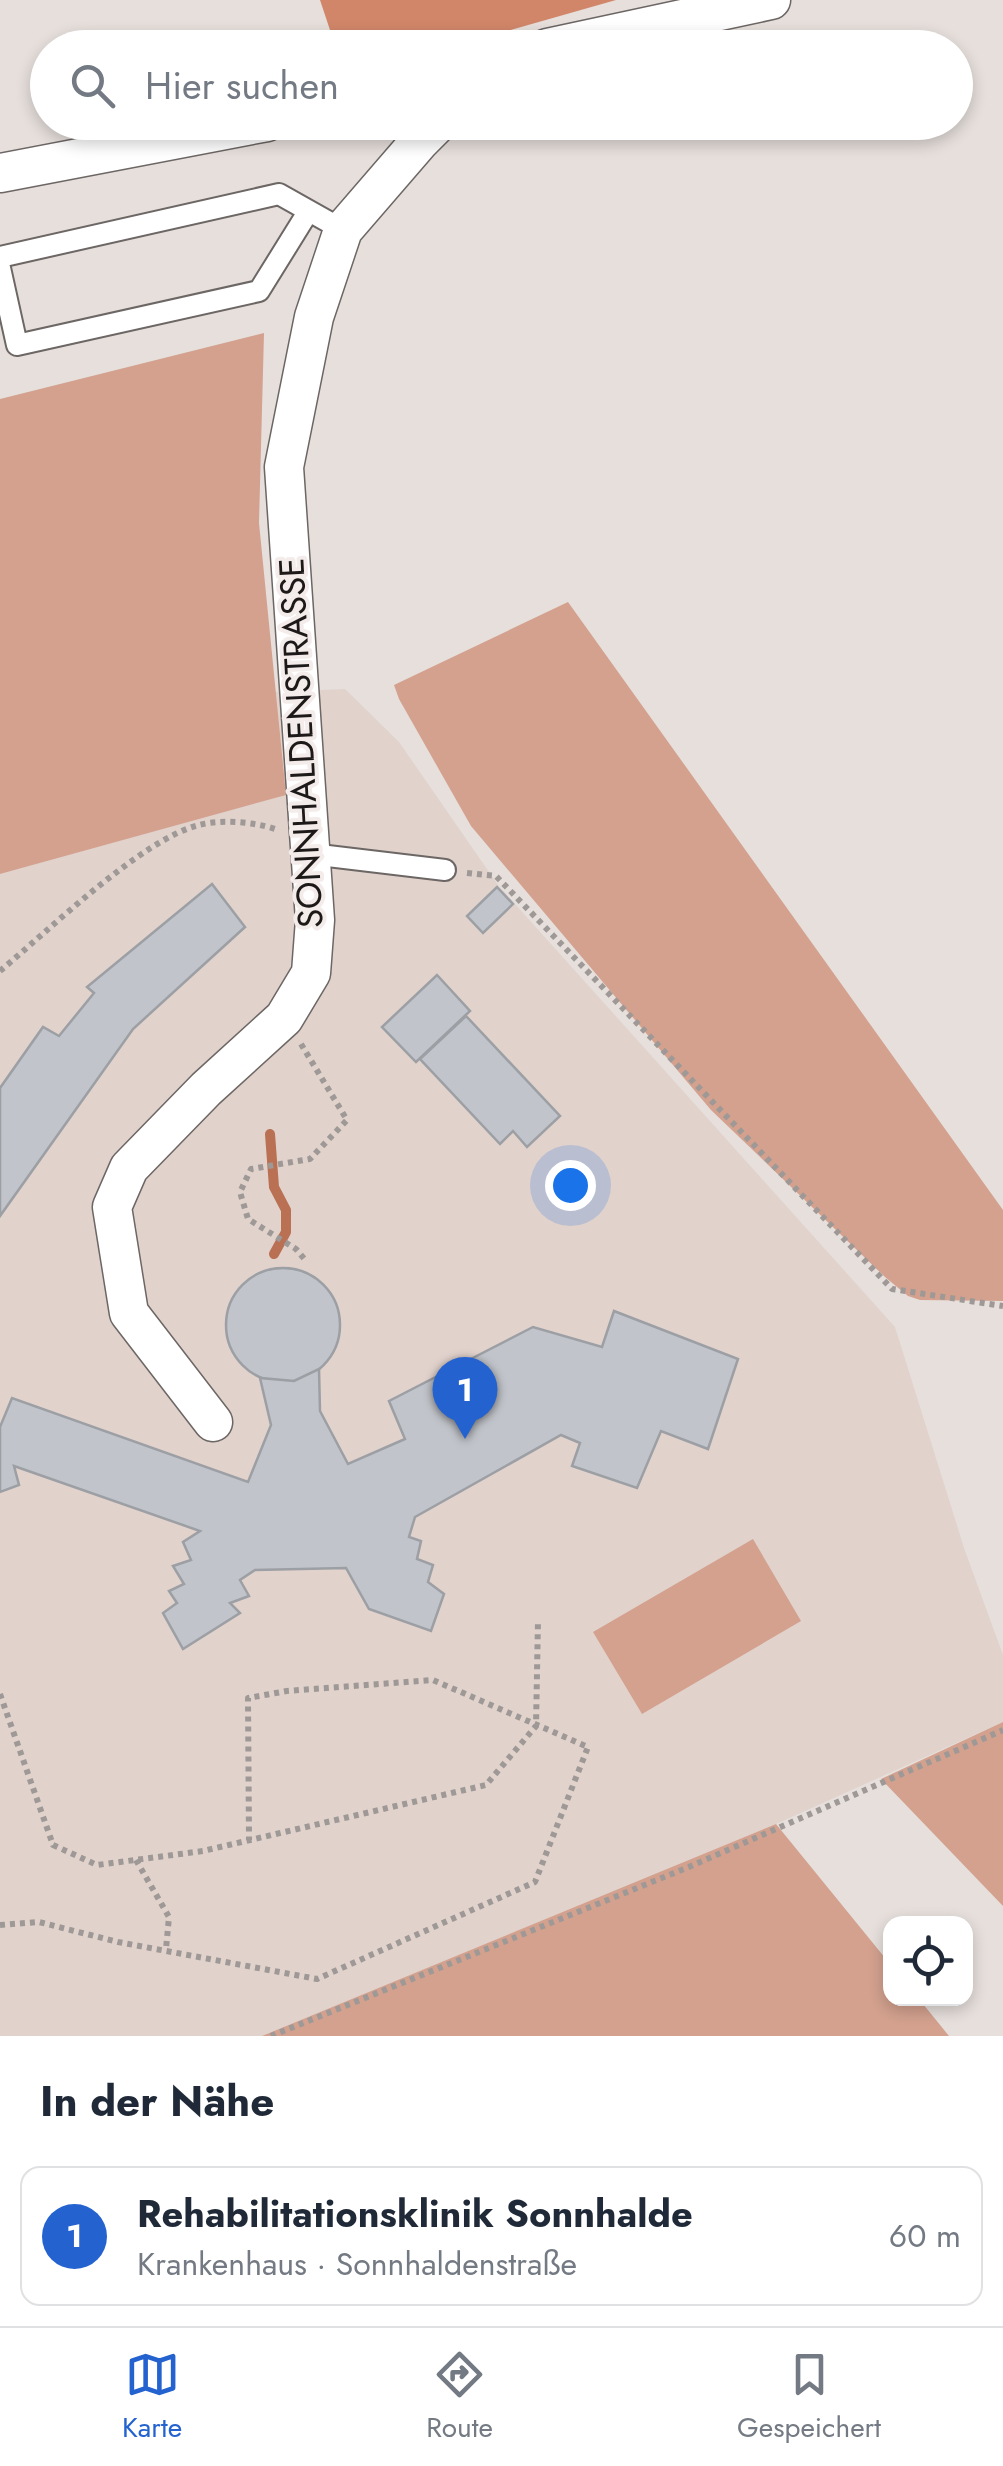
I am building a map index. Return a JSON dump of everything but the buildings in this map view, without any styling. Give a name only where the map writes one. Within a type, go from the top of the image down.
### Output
[{"type":"street","points":[[631,30],[771,0]]},
{"type":"street","points":[[0,173],[173,140]]},
{"type":"street","name":"SONNHALDENSTRASSE","points":[[213,1422],[130,1314],[112,1208],[130,1168],[284,1018],[312,972],[315,920],[284,467],[314,317],[342,230],[420,140]]},
{"type":"lane","points":[[0,257],[280,194],[342,230]]},
{"type":"lane","points":[[0,268],[17,346],[259,292],[308,212]]},
{"type":"lane","points":[[310,847],[445,870]]},
{"type":"path","points":[[0,970],[146,849],[199,824],[258,823],[310,847]]},
{"type":"path","points":[[445,870],[496,876],[892,1289],[1003,1306]]},
{"type":"path","points":[[284,1018],[347,1120],[310,1159],[250,1169],[240,1192],[248,1220],[296,1249],[306,1262]]},
{"type":"path","points":[[0,1694],[54,1846],[97,1865],[203,1852],[486,1785],[536,1726],[538,1620]]},
{"type":"path","points":[[0,1925],[39,1922],[317,1979],[535,1882],[588,1747],[432,1680],[287,1691],[248,1698],[249,1840]]},
{"type":"path","points":[[272,2036],[689,1867],[1003,1730]]},
{"type":"path","points":[[136,1860],[169,1917],[166,1949]]},
{"type":"shaded area","points":[[320,0],[616,0],[511,30],[330,30]]},
{"type":"shaded area","points":[[264,333],[259,523],[286,795],[0,874],[0,399]]},
{"type":"shaded area","points":[[568,602],[1003,1210],[1003,1301],[920,1300],[908,1296],[885,1277],[711,1110],[471,826],[394,685]]},
{"type":"shaded area","points":[[345,689],[399,742],[498,885],[895,1327],[965,1551],[1003,1655],[1003,1722],[776,1824],[262,2036],[0,2036],[0,874],[285,795],[273,692]]},
{"type":"shaded area","points":[[753,1539],[801,1621],[642,1714],[593,1632]]},
{"type":"shaded area","points":[[1003,1722],[1003,1906],[881,1779]]},
{"type":"shaded area","points":[[776,1824],[883,1955],[883,2006],[925,2006],[949,2036],[262,2036]]},
{"type":"waterway","points":[[270,1134],[274,1187],[286,1210],[286,1232],[274,1254]]},
{"type":"place","name":"Rehabilitationsklinik Sonnhalde","points":[[465,1439]]}]
